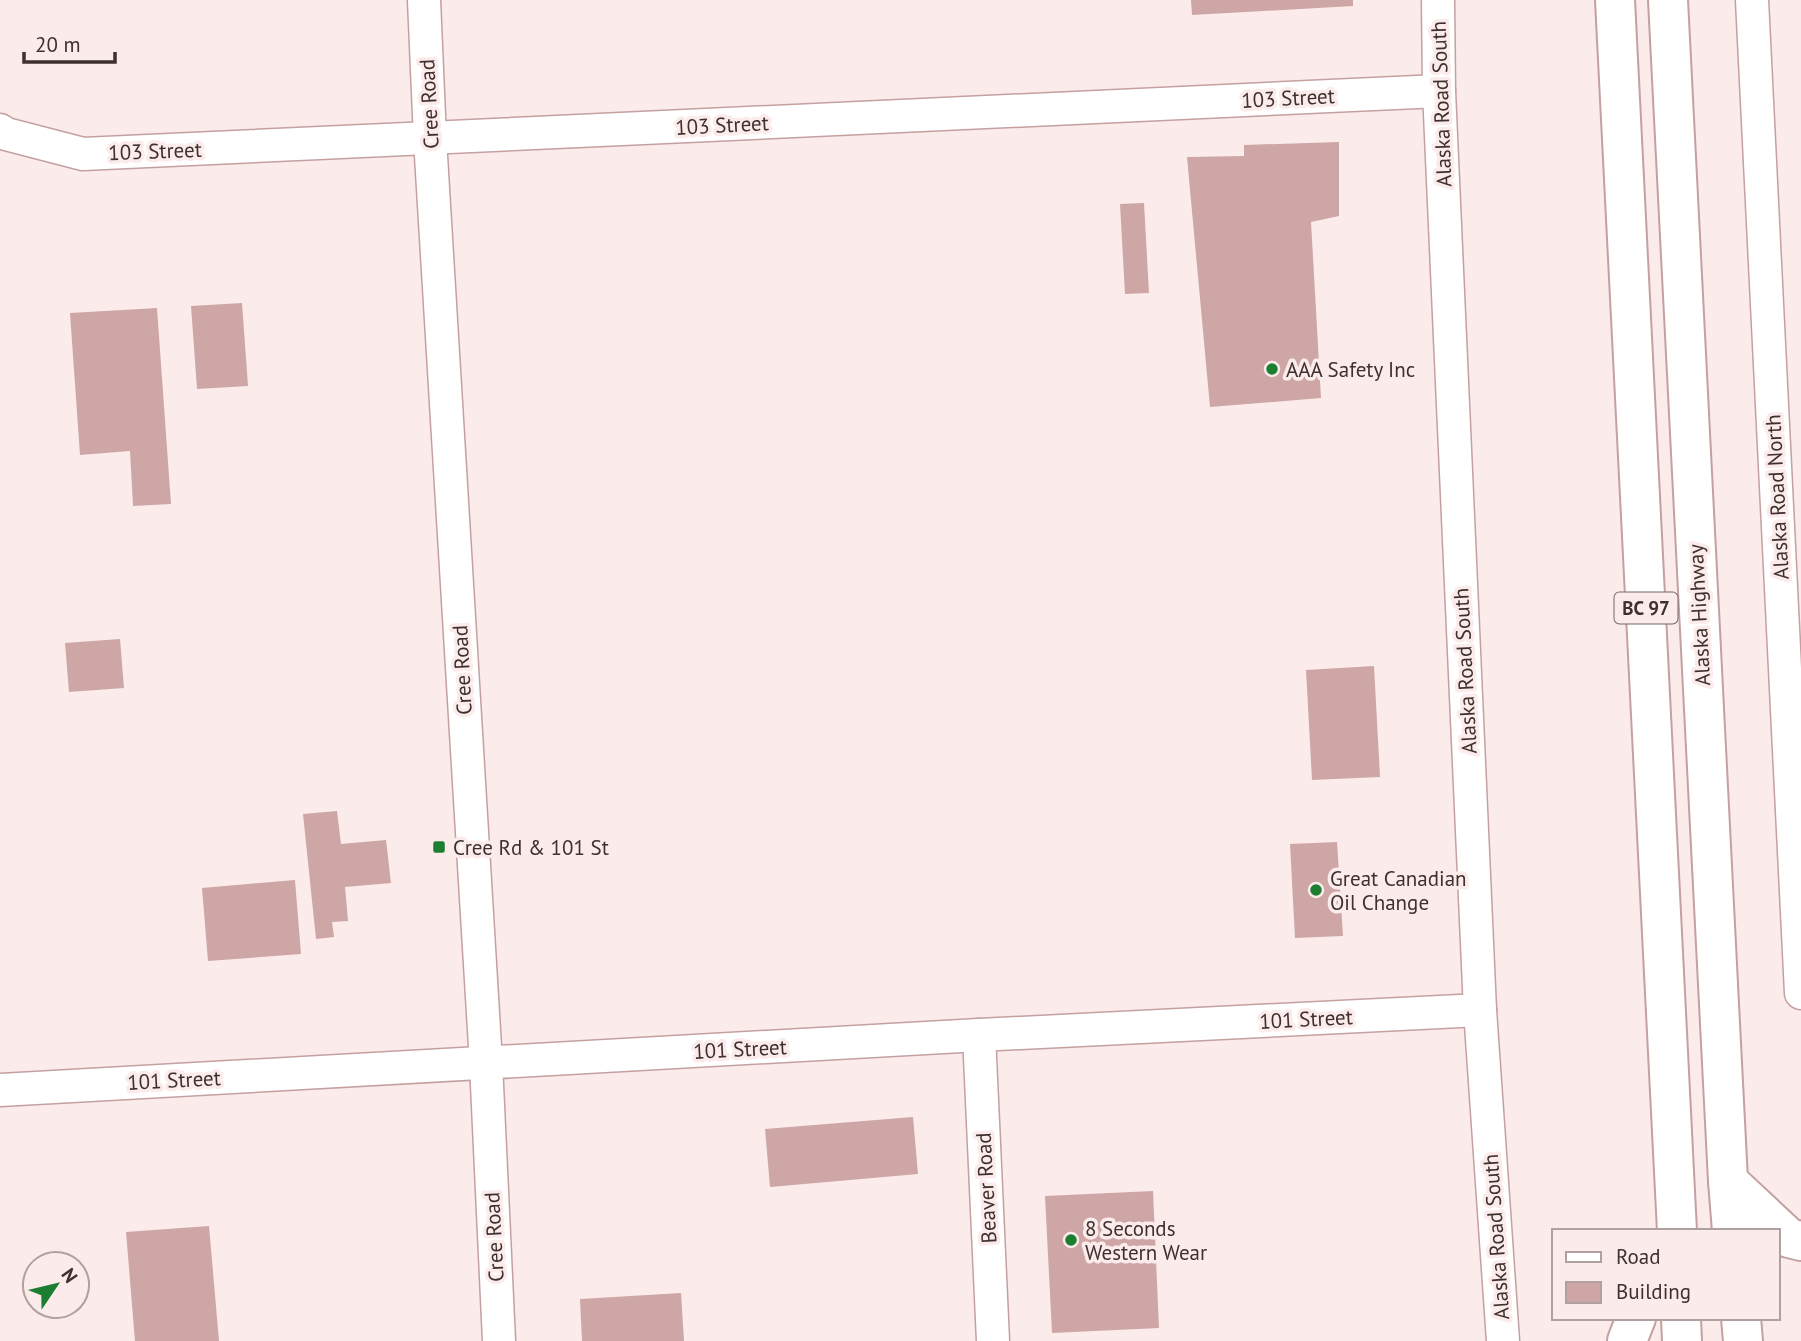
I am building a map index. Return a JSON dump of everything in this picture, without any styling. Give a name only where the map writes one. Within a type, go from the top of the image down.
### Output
[{"type":"highway","name":"BC 97","points":[[1615,0],[1675,1226]]},
{"type":"highway","name":"Alaska Highway","points":[[1668,0],[1732,1229]]},
{"type":"highway","points":[[1728,1181],[1779,1229]]},
{"type":"highway","points":[[1780,1230],[1788,1238],[1801,1241]]},
{"type":"highway","points":[[1627,1341],[1635,1320]]},
{"type":"highway","points":[[1681,1320],[1682,1341]]},
{"type":"highway","points":[[1741,1320],[1743,1341]]},
{"type":"street","name":"Cree Road","points":[[424,0],[430,139],[486,1063],[499,1341]]},
{"type":"street","name":"Alaska Road South","points":[[1438,0],[1480,1010],[1503,1341]]},
{"type":"street","name":"Alaska Road North","points":[[1752,0],[1801,993]]},
{"type":"street","name":"103 Street","points":[[3,132],[83,154],[1440,91]]},
{"type":"street","name":"101 Street","points":[[0,1090],[1480,1010]]},
{"type":"street","name":"Beaver Road","points":[[979,1035],[993,1341]]},
{"type":"building","points":[[1191,0],[1353,0],[1353,6],[1192,15]]},
{"type":"building","points":[[1339,142],[1339,216],[1311,222],[1321,398],[1210,407],[1187,157],[1244,156],[1244,145]]},
{"type":"building","points":[[1144,203],[1149,293],[1125,294],[1120,204]]},
{"type":"building","points":[[242,303],[248,386],[197,389],[191,306]]},
{"type":"building","points":[[157,308],[171,504],[133,506],[130,451],[80,455],[70,313]]},
{"type":"building","points":[[120,639],[124,688],[69,692],[65,643]]},
{"type":"building","points":[[1374,666],[1380,777],[1312,780],[1306,670]]},
{"type":"building","points":[[337,811],[341,844],[386,840],[391,883],[345,887],[348,921],[332,922],[334,937],[316,939],[303,814]]},
{"type":"building","name":"Great Canadian Oil Change","points":[[1337,842],[1343,936],[1295,938],[1290,844]]},
{"type":"building","points":[[295,880],[301,954],[208,961],[202,888]]},
{"type":"building","points":[[913,1117],[918,1174],[770,1187],[765,1129]]},
{"type":"building","points":[[1153,1191],[1159,1328],[1052,1333],[1045,1196]]},
{"type":"building","points":[[209,1226],[219,1341],[135,1341],[126,1232]]},
{"type":"building","points":[[681,1293],[684,1341],[582,1341],[580,1299]]},
{"type":"place","name":"AAA Safety Inc","points":[[1272,369]]},
{"type":"place","name":"Cree Rd & 101 St","points":[[439,847]]},
{"type":"place","name":"Great Canadian Oil Change","points":[[1316,890]]},
{"type":"place","name":"8 Seconds Western Wear","points":[[1071,1240]]}]
